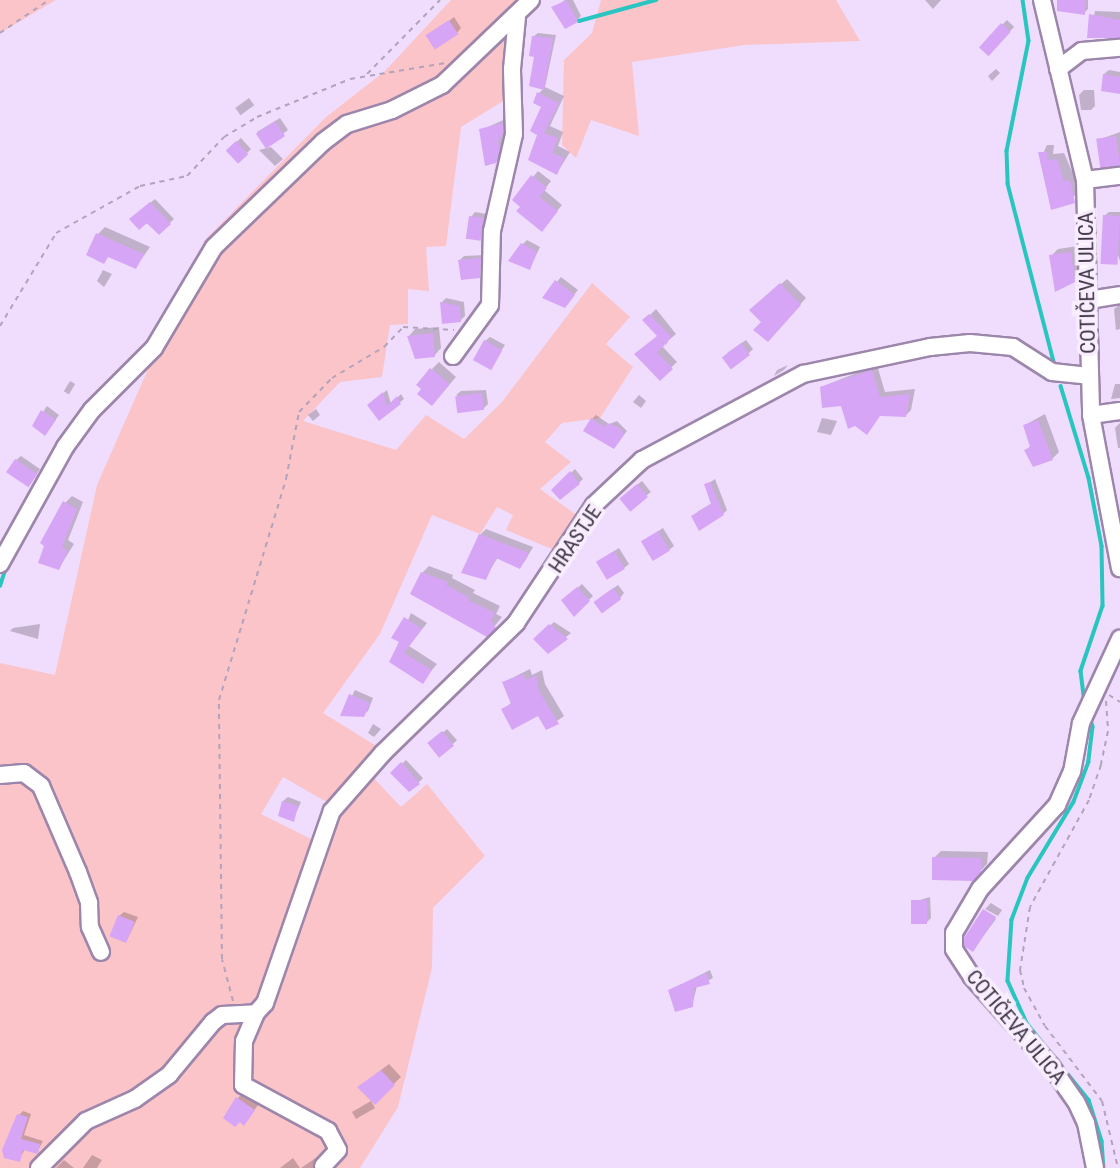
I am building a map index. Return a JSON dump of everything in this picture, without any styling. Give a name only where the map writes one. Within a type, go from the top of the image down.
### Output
[{"type":"street","points":[[0,564],[65,447],[92,410],[154,348],[214,247],[331,136],[347,124],[392,110],[442,85],[517,18],[531,0]]},
{"type":"street","name":"COTIČEVA ULICA","points":[[1042,0],[1085,180],[1091,415],[1116,517],[1120,568]]},
{"type":"street","points":[[453,356],[490,305],[492,231],[514,134],[512,69],[517,18]]},
{"type":"street","points":[[1058,69],[1082,51],[1120,48]]},
{"type":"street","points":[[1085,180],[1120,176]]},
{"type":"street","points":[[1089,300],[1120,295]]},
{"type":"street","name":"HRASTJE","points":[[323,1166],[338,1150],[328,1131],[243,1085],[244,1041],[256,1013],[265,1003],[332,811],[383,753],[516,623],[594,505],[642,460],[803,374],[930,347],[970,343],[1013,347],[1052,372],[1089,376]]},
{"type":"street","points":[[1091,415],[1120,411]]},
{"type":"street","name":"COTIČEVA ULICA","points":[[1095,1168],[1086,1124],[1076,1102],[954,950],[954,933],[980,889],[1057,805],[1072,772],[1087,710],[1120,639]]},
{"type":"street","points":[[0,775],[24,773],[41,786],[78,872],[89,903],[90,927],[101,952]]},
{"type":"street","points":[[39,1168],[86,1121],[158,1083],[213,1022],[235,1013],[256,1013]]},
{"type":"path","points":[[0,33],[49,0]]},
{"type":"path","points":[[366,75],[439,0]]},
{"type":"path","points":[[0,326],[56,233],[140,186],[187,176],[225,137],[257,117],[366,75],[452,62]]},
{"type":"path","points":[[235,1013],[222,959],[219,700],[286,479],[299,412],[332,378],[383,347],[403,327],[472,332]]},
{"type":"path","points":[[1099,688],[1108,709],[1101,765],[1089,800],[1030,907],[1020,970],[1024,988],[1045,1026],[1102,1101],[1118,1168]]},
{"type":"shaded area","points":[[0,0],[56,0],[0,33]]},
{"type":"shaded area","points":[[451,0],[515,0],[508,98],[461,127],[446,246],[426,247],[429,291],[408,289],[408,324],[390,325],[382,377],[340,382],[303,421],[396,450],[426,415],[464,439],[502,402],[592,283],[630,317],[606,344],[633,367],[600,418],[562,423],[545,442],[571,462],[540,489],[581,518],[559,552],[506,530],[513,515],[497,507],[480,534],[432,515],[380,634],[323,713],[381,749],[332,805],[283,777],[261,814],[323,845],[335,813],[369,773],[401,807],[427,784],[485,856],[433,908],[432,968],[398,1107],[360,1168],[0,1168],[0,663],[55,675],[97,485],[205,240],[325,118],[385,71]]},
{"type":"shaded area","points":[[601,0],[836,0],[860,41],[745,45],[632,62],[639,136],[591,120],[576,158],[562,145],[564,60],[592,33]]},
{"type":"building","points":[[567,0],[578,22],[565,29],[551,7]]},
{"type":"building","points":[[1057,0],[1085,0],[1085,15],[1057,11]]},
{"type":"building","points":[[1089,14],[1120,20],[1120,38],[1087,38]]},
{"type":"building","points":[[449,20],[458,34],[435,50],[426,35]]},
{"type":"building","points":[[1001,23],[1011,32],[989,56],[979,48]]},
{"type":"building","points":[[532,36],[553,38],[544,90],[529,86],[534,57],[529,56]]},
{"type":"building","points":[[1103,74],[1120,77],[1120,94],[1101,91]]},
{"type":"building","points":[[537,92],[559,103],[544,133],[558,138],[552,153],[564,158],[557,175],[528,160],[537,135],[530,131],[541,107],[533,103]]},
{"type":"building","points":[[275,121],[285,136],[266,149],[256,134]]},
{"type":"building","points":[[503,123],[503,133],[498,141],[500,148],[491,186],[496,163],[485,166],[479,129]]},
{"type":"building","points":[[1116,136],[1120,166],[1100,168],[1096,139]]},
{"type":"building","points":[[236,141],[248,154],[238,164],[226,151]]},
{"type":"building","points":[[1038,152],[1048,152],[1047,160],[1057,159],[1064,181],[1070,180],[1075,203],[1051,210]]},
{"type":"building","points":[[531,175],[547,188],[539,197],[558,211],[542,232],[516,211],[520,207],[512,200]]},
{"type":"building","points":[[150,202],[171,224],[159,235],[147,223],[139,230],[129,219]]},
{"type":"building","points":[[1103,215],[1120,216],[1117,265],[1100,264]]},
{"type":"building","points":[[469,216],[484,218],[481,241],[466,239]]},
{"type":"building","points":[[96,233],[144,254],[136,269],[108,257],[104,264],[86,255]]},
{"type":"building","points":[[521,243],[537,252],[530,270],[508,261]]},
{"type":"building","points":[[1071,252],[1075,282],[1055,292],[1049,255]]},
{"type":"building","points":[[481,258],[480,278],[461,280],[458,260]]},
{"type":"building","points":[[555,280],[575,295],[565,308],[542,298]]},
{"type":"building","points":[[780,283],[801,305],[768,342],[753,330],[761,322],[749,310]]},
{"type":"building","points":[[440,302],[460,306],[461,322],[442,324]]},
{"type":"building","points":[[649,314],[671,336],[666,345],[661,340],[665,345],[657,352],[673,369],[660,381],[634,354],[657,336],[642,320]]},
{"type":"building","points":[[433,333],[435,357],[415,359],[407,336]]},
{"type":"building","points":[[484,340],[502,350],[491,370],[473,360]]},
{"type":"building","points":[[741,343],[750,355],[731,369],[722,357]]},
{"type":"building","points":[[430,368],[450,384],[432,406],[417,394],[421,389],[416,385]]},
{"type":"building","points":[[872,370],[880,397],[910,394],[906,417],[880,416],[867,435],[855,426],[848,429],[841,406],[822,408],[820,387]]},
{"type":"building","points":[[383,392],[387,406],[397,396],[401,404],[379,421],[367,405]]},
{"type":"building","points":[[482,393],[484,410],[457,413],[455,396]]},
{"type":"building","points":[[41,410],[56,420],[45,436],[32,426]]},
{"type":"building","points":[[591,418],[604,427],[607,423],[620,428],[624,435],[614,449],[583,431]]},
{"type":"building","points":[[1038,420],[1053,460],[1033,467],[1024,450],[1030,447],[1023,425]]},
{"type":"building","points":[[15,459],[37,474],[28,487],[6,472]]},
{"type":"building","points":[[570,471],[580,484],[560,500],[551,490]]},
{"type":"building","points":[[710,482],[724,515],[699,531],[691,516],[711,504],[704,484]]},
{"type":"building","points":[[637,484],[648,497],[630,512],[619,499]]},
{"type":"building","points":[[63,501],[77,509],[62,547],[68,551],[59,570],[38,563],[44,546],[40,543]]},
{"type":"building","points":[[658,531],[670,551],[653,561],[641,541]]},
{"type":"building","points":[[479,534],[529,553],[520,569],[496,558],[486,580],[461,573]]},
{"type":"building","points":[[614,551],[625,569],[607,580],[596,562]]},
{"type":"building","points":[[421,572],[448,582],[446,585],[469,597],[468,600],[495,613],[491,621],[496,628],[487,637],[410,594]]},
{"type":"building","points":[[577,587],[590,601],[574,617],[561,600]]},
{"type":"building","points":[[613,588],[621,599],[602,613],[594,602]]},
{"type":"building","points":[[404,617],[422,629],[404,653],[432,670],[423,684],[389,662],[399,642],[391,638]]},
{"type":"building","points":[[549,624],[568,639],[548,654],[533,639]]},
{"type":"building","points":[[523,674],[526,680],[536,675],[539,691],[559,724],[546,730],[538,716],[512,730],[501,709],[511,704],[502,682]]},
{"type":"building","points":[[349,694],[370,703],[364,717],[340,716]]},
{"type":"building","points":[[442,731],[454,746],[439,758],[427,743]]},
{"type":"building","points":[[401,762],[420,784],[409,792],[390,773]]},
{"type":"building","points":[[282,801],[298,806],[294,822],[278,816]]},
{"type":"building","points":[[932,857],[981,858],[981,872],[974,881],[932,880]]},
{"type":"building","points":[[911,900],[927,900],[927,924],[911,924]]},
{"type":"building","points":[[983,909],[996,917],[973,952],[964,946],[964,938]]},
{"type":"building","points":[[118,915],[135,922],[126,943],[109,936]]},
{"type":"building","points":[[706,973],[710,984],[694,988],[693,1007],[675,1012],[668,990]]},
{"type":"building","points":[[381,1070],[395,1085],[375,1105],[357,1087]]},
{"type":"building","points":[[236,1097],[255,1110],[244,1126],[240,1122],[235,1127],[223,1118]]},
{"type":"building","points":[[17,1114],[28,1117],[21,1139],[40,1144],[38,1154],[23,1150],[20,1162],[4,1158],[2,1150]]},
{"type":"waterway","points":[[579,21],[656,0]]},
{"type":"waterway","points":[[1023,0],[1029,41],[1007,151],[1008,184],[1055,366]]},
{"type":"waterway","points":[[461,77],[506,35]]},
{"type":"waterway","points":[[1061,386],[1089,478],[1102,546],[1103,606],[1081,671],[1085,703]]},
{"type":"waterway","points":[[0,586],[7,565]]},
{"type":"waterway","points":[[1090,717],[1093,727],[1089,762],[1074,802],[1028,878],[1012,920],[1008,981],[1027,1023],[1089,1100],[1102,1141],[1104,1168]]}]
